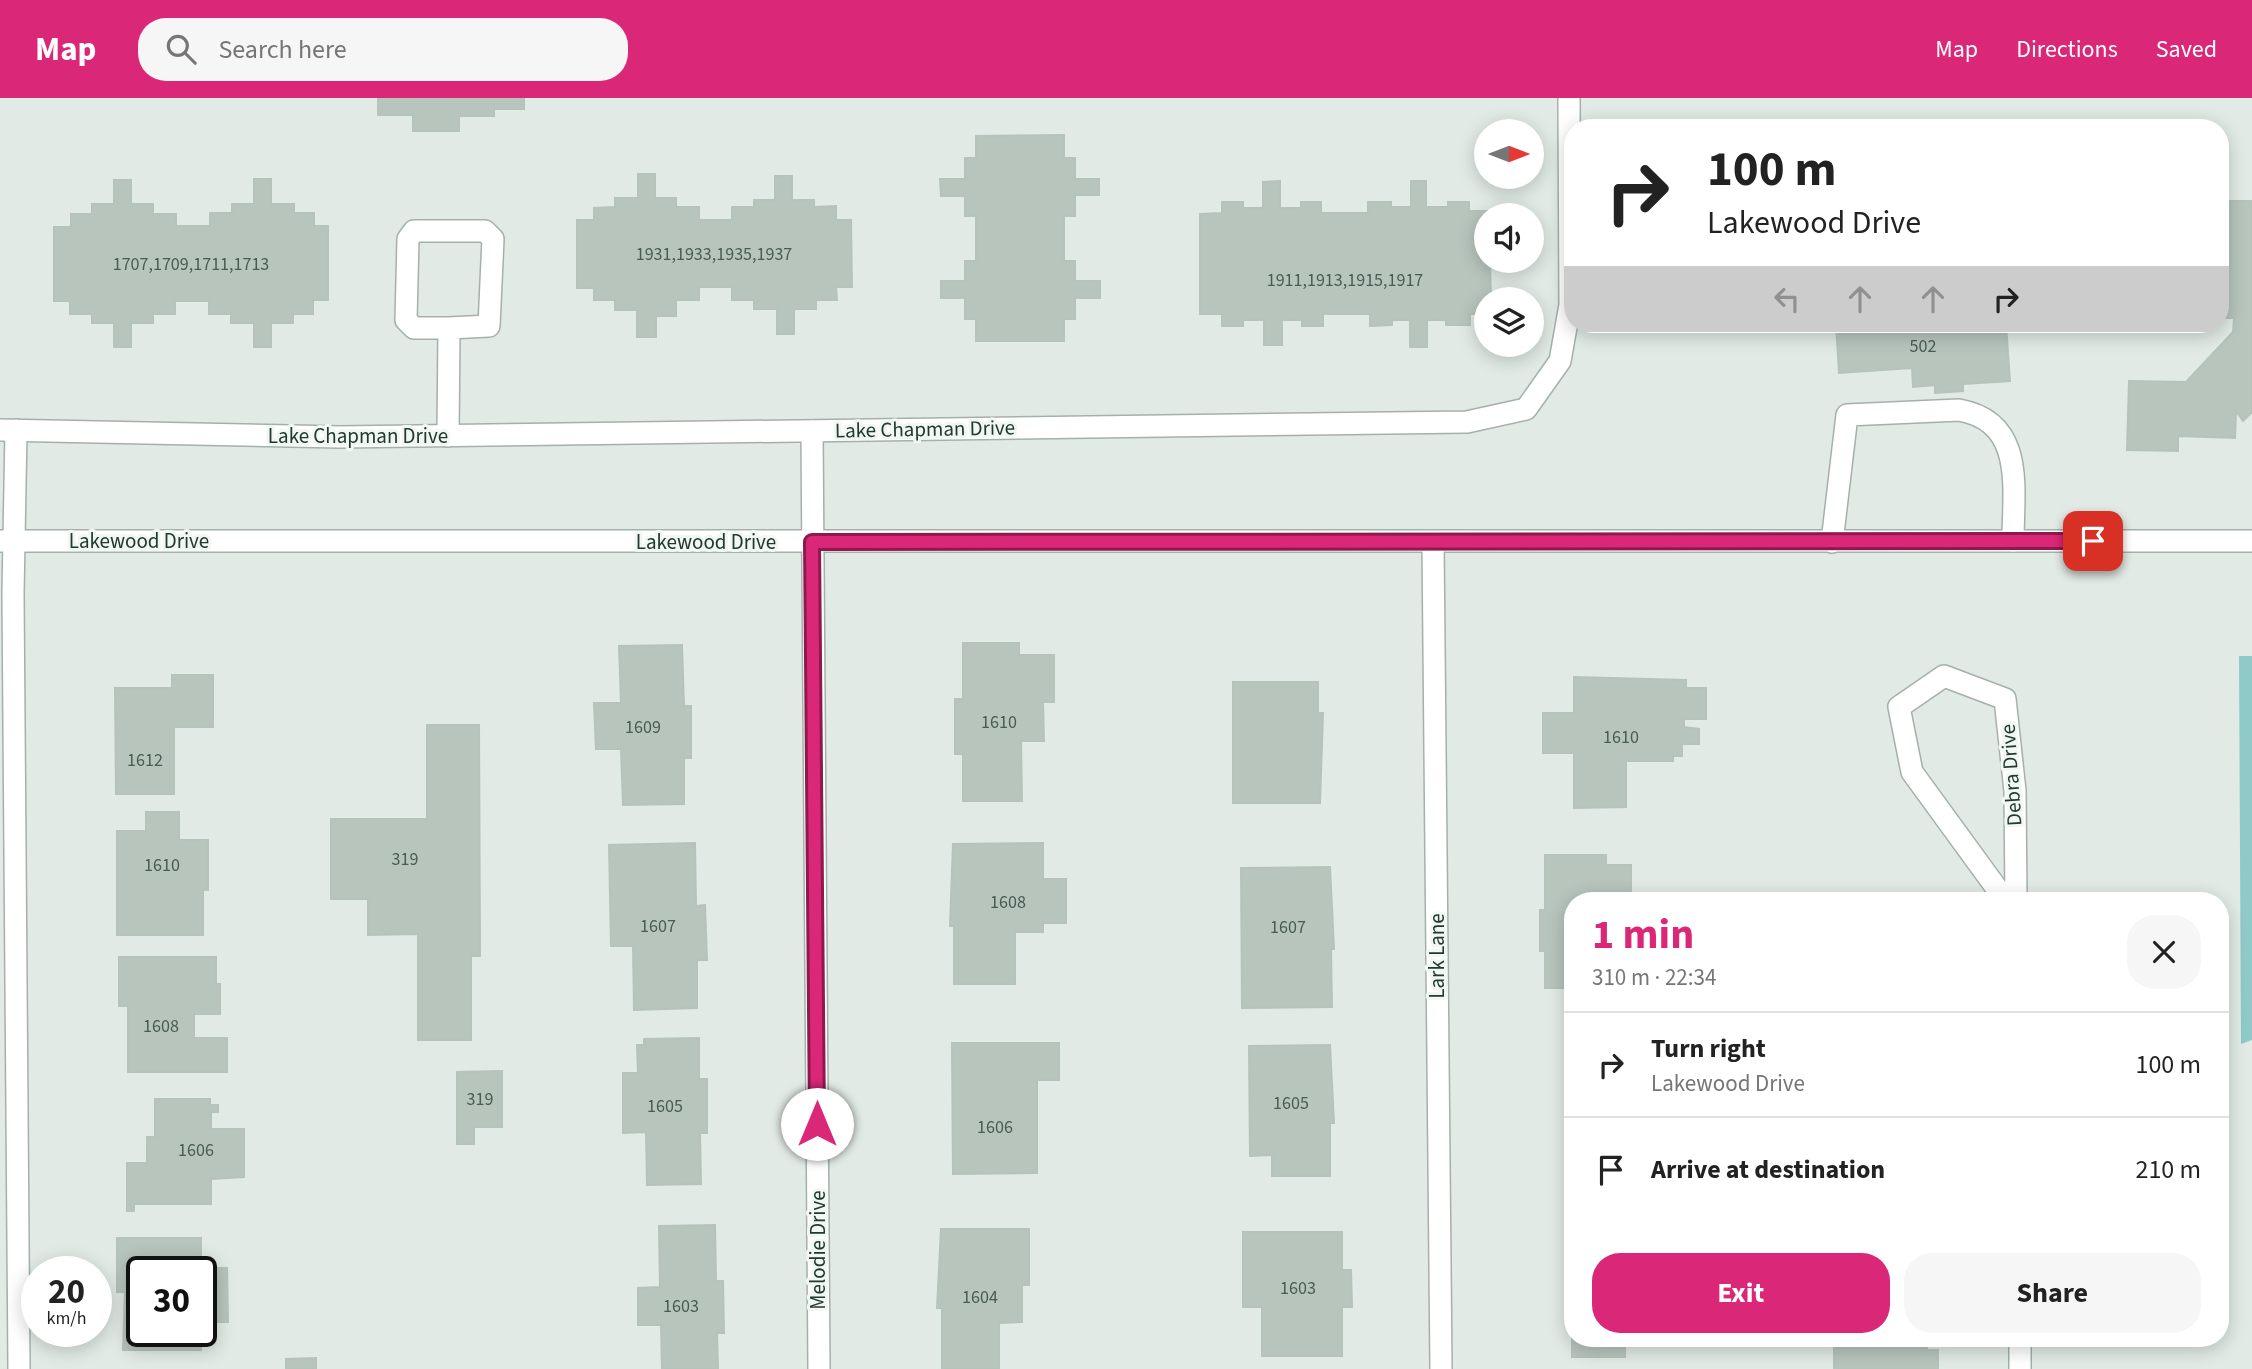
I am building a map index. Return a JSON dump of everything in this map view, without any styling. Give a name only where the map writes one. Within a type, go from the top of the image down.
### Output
[{"type":"street","name":"Lake Chapman Drive","points":[[1569,98],[1569,119]]},
{"type":"street","points":[[414,230],[485,231],[493,239],[489,326],[449,328],[414,328],[406,320],[408,239],[414,230]]},
{"type":"street","points":[[448,436],[449,328]]},
{"type":"street","name":"Lake Chapman Drive","points":[[8,430],[327,437],[1467,422],[1526,409],[1560,361],[1565,333]]},
{"type":"street","points":[[1832,542],[1847,415],[1959,410],[1975,413],[2000,430],[2013,458],[2013,541]]},
{"type":"street","points":[[8,430],[7,541],[19,1369]]},
{"type":"street","name":"Melodie Drive","points":[[812,430],[819,1369]]},
{"type":"street","name":"Lakewood Drive","points":[[7,541],[2252,541]]},
{"type":"street","name":"Lark Lane","points":[[1433,542],[1441,1369]]},
{"type":"street","name":"Debra Drive","points":[[1999,892],[1912,772],[1899,707],[1944,676],[2005,699],[2015,792],[2016,892]]},
{"type":"street","points":[[2020,1347],[2020,1369]]},
{"type":"water","points":[[2239,656],[2252,656],[2252,1040],[2241,1044]]},
{"type":"building","points":[[378,98],[524,98],[524,109],[494,109],[494,116],[459,116],[459,131],[413,131],[413,115],[378,115]]},
{"type":"building","points":[[1064,135],[1064,158],[1075,158],[1075,179],[1099,179],[1099,195],[1075,195],[1075,216],[1064,216],[1064,261],[1075,261],[1075,281],[1100,281],[1100,298],[1075,298],[1075,319],[1064,319],[1064,341],[976,341],[976,319],[965,319],[965,298],[941,298],[941,281],[965,281],[965,261],[976,261],[976,216],[965,216],[965,196],[941,196],[940,179],[965,179],[965,158],[976,158],[976,136]]},
{"type":"building","points":[[638,174],[655,174],[655,198],[676,198],[676,207],[699,207],[699,220],[732,220],[732,207],[754,207],[754,200],[775,200],[775,176],[792,176],[792,200],[814,200],[814,207],[836,206],[836,220],[851,220],[852,287],[836,287],[837,300],[816,300],[816,309],[794,309],[794,334],[777,334],[777,309],[754,309],[754,300],[732,300],[732,287],[699,287],[699,300],[676,300],[676,316],[656,316],[656,337],[637,337],[637,310],[615,310],[615,300],[594,300],[594,288],[577,288],[577,220],[594,220],[594,208],[615,207],[615,198],[638,198]]},
{"type":"building","points":[[254,179],[271,179],[271,204],[294,204],[294,213],[314,213],[314,226],[328,226],[328,300],[313,300],[313,314],[293,314],[293,323],[271,323],[271,347],[254,347],[254,323],[231,323],[231,314],[209,314],[209,301],[175,301],[175,314],[153,314],[153,323],[131,323],[131,347],[114,347],[114,323],[92,323],[92,314],[70,314],[70,301],[54,301],[54,227],[71,227],[71,214],[92,214],[92,204],[114,204],[114,180],[131,180],[131,204],[153,204],[153,214],[176,214],[176,226],[210,226],[210,213],[232,213],[232,204],[254,204]]},
{"type":"building","points":[[1280,181],[1280,208],[1301,208],[1301,202],[1321,202],[1321,213],[1368,213],[1368,202],[1391,202],[1391,207],[1411,207],[1411,181],[1426,181],[1426,207],[1448,207],[1448,202],[1469,202],[1469,211],[1474,211],[1474,273],[1490,273],[1491,287],[1474,287],[1474,314],[1470,314],[1470,325],[1446,325],[1446,320],[1427,320],[1427,347],[1410,347],[1410,320],[1392,320],[1392,325],[1370,326],[1370,314],[1323,314],[1323,326],[1302,326],[1302,320],[1282,320],[1282,345],[1264,345],[1264,320],[1243,320],[1243,326],[1222,326],[1222,314],[1200,314],[1200,214],[1222,213],[1222,202],[1243,202],[1243,208],[1263,208],[1263,182]]},
{"type":"building","points":[[2229,201],[2252,201],[2252,412],[2243,421],[2236,411],[2235,438],[2178,436],[2178,451],[2127,450],[2129,381],[2186,382],[2233,332],[2234,318],[2229,318]]},
{"type":"building","points":[[1837,333],[2007,333],[2010,381],[1963,384],[1963,391],[1935,393],[1935,385],[1913,387],[1912,368],[1839,373]]},
{"type":"building","points":[[963,643],[1019,643],[1019,655],[1054,655],[1054,702],[1043,702],[1044,741],[1021,741],[1022,801],[963,801],[963,754],[955,754],[955,699],[963,699]]},
{"type":"building","points":[[682,645],[684,706],[691,706],[691,758],[684,758],[684,804],[623,805],[621,749],[596,749],[594,703],[621,703],[619,646]]},
{"type":"building","points":[[172,675],[213,675],[213,727],[174,727],[174,794],[116,794],[115,688],[172,688]]},
{"type":"building","points":[[1574,677],[1686,680],[1686,688],[1706,688],[1706,719],[1684,719],[1684,727],[1699,729],[1699,744],[1682,744],[1682,756],[1673,756],[1673,761],[1626,761],[1626,807],[1574,808],[1574,753],[1543,753],[1543,713],[1574,713]]},
{"type":"building","points":[[1233,682],[1318,682],[1318,713],[1323,713],[1320,803],[1233,803]]},
{"type":"building","points":[[427,725],[479,725],[480,956],[471,956],[471,1040],[418,1040],[418,934],[368,935],[368,899],[331,899],[331,819],[427,819]]},
{"type":"building","points":[[146,812],[179,812],[179,840],[208,840],[208,890],[203,890],[203,935],[117,935],[117,831],[146,831]]},
{"type":"building","points":[[695,843],[696,906],[705,905],[707,960],[697,960],[697,1008],[634,1010],[633,946],[611,946],[609,845]]},
{"type":"building","points":[[1043,843],[1043,879],[1066,879],[1066,923],[1043,923],[1043,932],[1015,932],[1015,984],[954,984],[954,926],[950,926],[953,844]]},
{"type":"building","points":[[1545,855],[1606,855],[1606,865],[1631,865],[1631,892],[1564,892],[1564,988],[1545,988],[1545,951],[1540,951],[1540,910],[1545,910]]},
{"type":"building","points":[[1330,867],[1334,949],[1331,949],[1332,1007],[1242,1008],[1241,868]]},
{"type":"building","points":[[119,957],[216,957],[216,984],[220,984],[220,1014],[194,1014],[194,1038],[227,1038],[227,1072],[128,1072],[128,1006],[119,1006]]},
{"type":"building","points":[[699,1038],[699,1079],[707,1079],[707,1133],[700,1133],[701,1184],[647,1185],[646,1132],[623,1133],[623,1073],[638,1073],[637,1045],[644,1045],[644,1039]]},
{"type":"building","points":[[952,1043],[1059,1043],[1059,1080],[1037,1080],[1037,1173],[953,1174]]},
{"type":"building","points":[[1330,1045],[1334,1123],[1330,1123],[1330,1176],[1272,1176],[1272,1155],[1250,1156],[1249,1046]]},
{"type":"building","points":[[502,1071],[502,1127],[474,1127],[474,1144],[457,1144],[457,1072]]},
{"type":"building","points":[[155,1099],[210,1099],[210,1105],[218,1105],[218,1112],[211,1112],[211,1129],[244,1129],[244,1177],[211,1179],[211,1204],[134,1204],[134,1211],[127,1211],[127,1163],[147,1163],[147,1137],[155,1137]]},
{"type":"building","points":[[715,1225],[716,1281],[723,1281],[724,1333],[717,1333],[718,1369],[662,1369],[661,1325],[638,1325],[638,1288],[660,1287],[659,1226]]},
{"type":"building","points":[[941,1229],[1029,1229],[1029,1285],[1022,1285],[1022,1322],[999,1323],[999,1369],[942,1369],[942,1308],[937,1308]]},
{"type":"building","points":[[1243,1232],[1342,1232],[1342,1270],[1351,1270],[1352,1307],[1342,1307],[1342,1356],[1262,1356],[1262,1307],[1243,1307]]},
{"type":"building","points":[[117,1238],[201,1238],[201,1256],[126,1256],[126,1347],[201,1347],[201,1350],[123,1350],[125,1292],[117,1292]]},
{"type":"building","points":[[217,1268],[227,1268],[228,1322],[217,1322]]},
{"type":"building","points":[[1572,1347],[1625,1347],[1625,1357],[1572,1357]]},
{"type":"building","points":[[1834,1347],[1927,1347],[1927,1350],[1938,1350],[1938,1369],[1834,1369]]},
{"type":"building","points":[[316,1358],[316,1369],[286,1369],[286,1359]]},
{"type":"route","points":[[817,1124],[812,542],[2093,541]]}]
